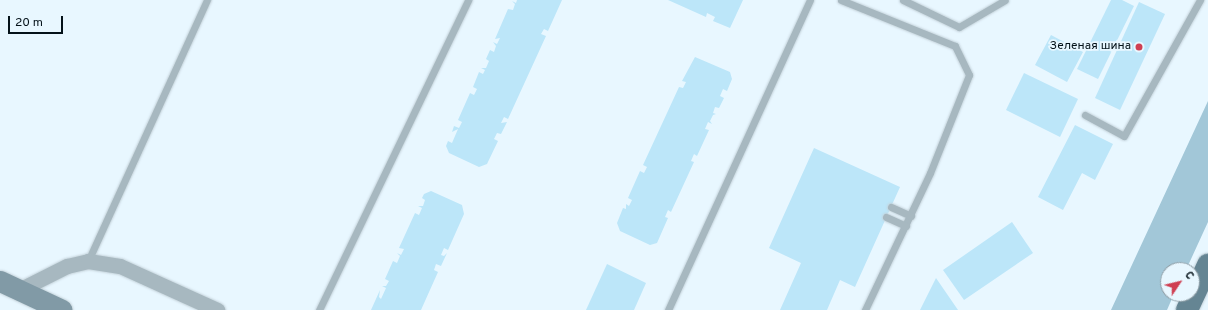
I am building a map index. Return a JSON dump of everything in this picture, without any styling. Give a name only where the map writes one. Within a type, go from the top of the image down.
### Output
[{"type":"main road","points":[[1187,310],[1208,265]]},
{"type":"main road","points":[[0,281],[62,310]]},
{"type":"street","points":[[19,290],[68,266],[88,261],[120,266],[217,310]]},
{"type":"lane","points":[[88,261],[207,0]]},
{"type":"lane","points":[[319,310],[468,0]]},
{"type":"lane","points":[[668,310],[810,0]]},
{"type":"lane","points":[[841,0],[955,46],[969,75],[911,216],[865,310]]},
{"type":"lane","points":[[903,0],[959,27],[1005,0]]},
{"type":"lane","points":[[1085,115],[1124,136],[1200,0]]},
{"type":"lane","points":[[891,207],[911,216]]},
{"type":"lane","points":[[886,217],[906,226]]},
{"type":"shaded area","points":[[1208,101],[1208,222],[1190,262],[1160,262],[1160,302],[1170,302],[1167,310],[1111,310]]},
{"type":"building","points":[[517,0],[562,0],[548,31],[544,29],[541,34],[546,36],[508,119],[504,117],[501,123],[507,122],[501,134],[497,133],[494,139],[498,141],[487,164],[479,167],[449,153],[446,146],[448,141],[452,143],[458,129],[452,132],[454,126],[459,128],[462,122],[458,120],[470,93],[474,95],[477,89],[473,87],[479,72],[483,74],[485,70],[481,68],[486,68],[489,61],[486,59],[490,50],[494,52],[496,46],[493,42],[497,44],[500,38],[495,39],[508,9],[513,10],[515,4],[512,1],[516,3]]},
{"type":"building","points":[[668,0],[743,0],[730,28],[713,21],[715,17],[707,13],[706,17]]},
{"type":"building","points":[[1111,0],[1122,0],[1134,6],[1098,79],[1077,69]]},
{"type":"building","points":[[1139,2],[1165,14],[1120,110],[1095,98]]},
{"type":"building","points":[[1051,35],[1083,52],[1067,82],[1035,65]]},
{"type":"building","points":[[695,57],[730,72],[732,79],[727,91],[723,89],[720,96],[724,98],[719,108],[715,107],[713,113],[716,114],[713,115],[710,121],[712,124],[708,122],[705,129],[709,130],[697,156],[694,154],[691,161],[694,162],[671,212],[668,210],[665,217],[668,218],[657,243],[650,245],[620,231],[617,223],[623,208],[626,209],[626,204],[629,206],[632,200],[628,198],[640,171],[644,173],[647,167],[643,165],[679,87],[683,88],[686,82],[682,81]]},
{"type":"building","points":[[1024,73],[1078,99],[1060,137],[1006,110]]},
{"type":"building","points":[[1075,125],[1113,144],[1095,180],[1082,173],[1063,210],[1038,197]]},
{"type":"building","points":[[814,148],[900,187],[855,287],[840,280],[827,310],[780,310],[801,263],[769,248]]},
{"type":"building","points":[[431,191],[462,205],[464,214],[448,250],[444,248],[441,255],[444,256],[447,253],[441,266],[436,264],[434,270],[438,272],[421,310],[371,310],[380,290],[379,297],[381,299],[386,288],[382,286],[386,286],[389,281],[385,279],[393,261],[397,263],[400,256],[397,253],[401,255],[404,249],[399,248],[415,213],[419,215],[422,208],[418,206],[423,206],[425,200],[422,198],[424,194]]},
{"type":"building","points":[[1012,222],[1033,253],[964,300],[943,270]]},
{"type":"building","points":[[607,264],[646,283],[634,310],[586,310]]},
{"type":"building","points":[[936,278],[958,310],[920,310]]},
{"type":"place","name":"Зеленая шина","points":[[1139,47]]}]
